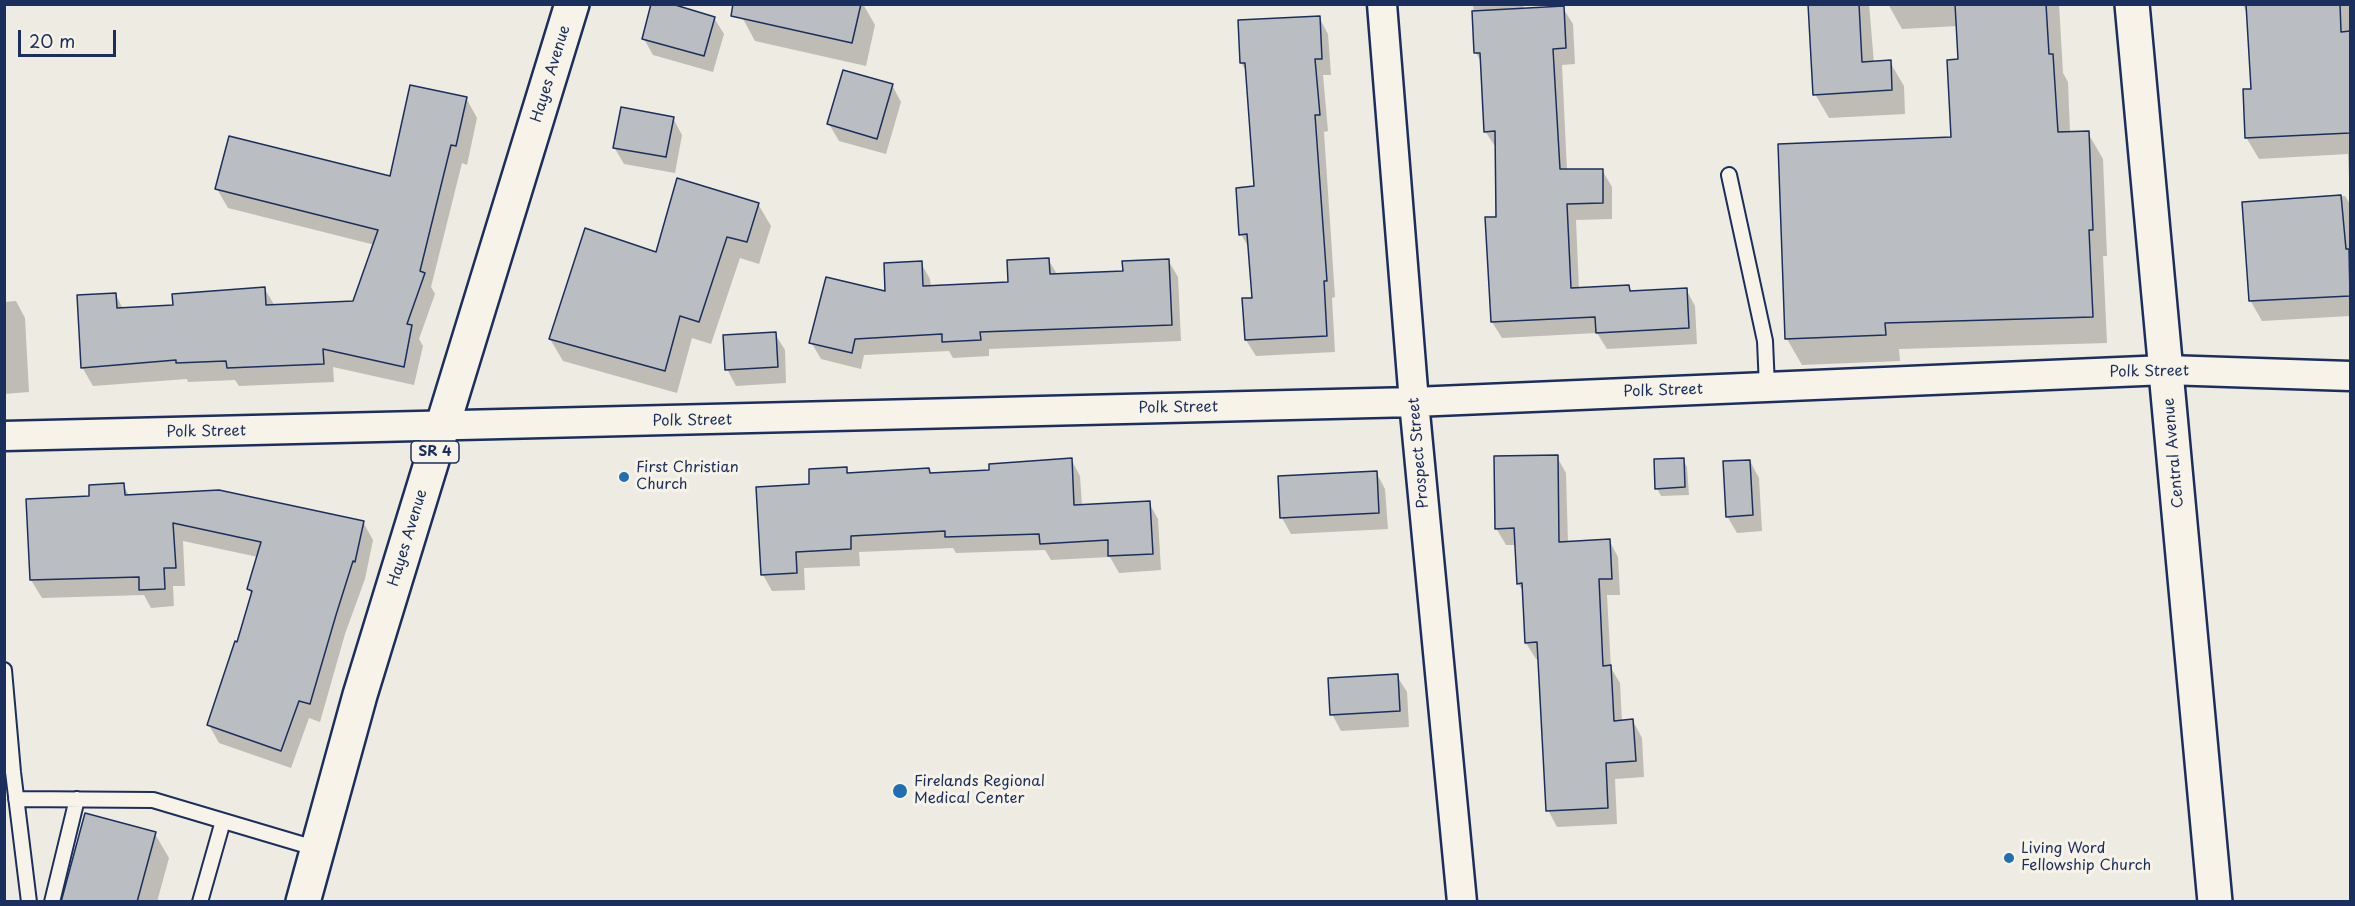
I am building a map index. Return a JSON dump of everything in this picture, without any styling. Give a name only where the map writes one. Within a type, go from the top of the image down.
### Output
[{"type":"main road","name":"Hayes Avenue","points":[[303,902],[360,695],[572,4]]},
{"type":"main road","name":"Central Avenue","points":[[2132,4],[2215,902]]},
{"type":"street","name":"Prospect Street","points":[[1382,4],[1414,402],[1462,902]]},
{"type":"street","name":"Polk Street","points":[[4,436],[1414,402],[2166,370],[2350,376]]},
{"type":"lane","points":[[1729,175],[1765,341],[1767,387]]},
{"type":"lane","points":[[4,670],[16,799],[29,902]]},
{"type":"lane","points":[[16,799],[153,800],[318,849]]},
{"type":"lane","points":[[52,902],[76,800]]},
{"type":"lane","points":[[200,902],[223,821]]},
{"type":"building","points":[[651,4],[672,4],[715,17],[704,56],[642,39]]},
{"type":"building","points":[[733,4],[861,4],[852,43],[731,16]]},
{"type":"building","points":[[1808,4],[1859,4],[1862,62],[1891,60],[1892,90],[1813,95]]},
{"type":"building","points":[[1955,4],[2046,4],[2049,54],[2053,54],[2058,132],[2089,131],[2093,230],[2089,230],[2093,317],[1885,323],[1886,335],[1785,339],[1778,144],[1951,137],[1947,60],[1958,59]]},
{"type":"building","points":[[2246,4],[2340,4],[2341,32],[2350,31],[2350,133],[2245,138],[2243,89],[2251,89]]},
{"type":"building","points":[[1564,6],[1566,48],[1553,49],[1560,169],[1603,169],[1603,203],[1567,204],[1571,288],[1629,285],[1630,291],[1687,288],[1689,328],[1596,333],[1595,317],[1491,322],[1485,217],[1496,217],[1495,131],[1484,132],[1480,53],[1474,53],[1472,11]]},
{"type":"building","points":[[1320,16],[1322,59],[1315,59],[1320,115],[1315,115],[1327,281],[1324,281],[1327,336],[1245,340],[1242,298],[1252,298],[1247,234],[1239,235],[1236,188],[1254,186],[1245,63],[1240,63],[1238,20]]},
{"type":"building","points":[[843,70],[893,84],[877,139],[827,124]]},
{"type":"building","points":[[410,85],[467,97],[456,146],[451,145],[420,271],[425,273],[407,324],[412,325],[404,367],[323,349],[324,364],[227,368],[226,361],[176,363],[176,360],[81,368],[77,295],[116,293],[117,308],[173,305],[172,294],[265,287],[266,305],[353,301],[378,230],[215,189],[229,136],[390,176]]},
{"type":"building","points":[[621,107],[674,117],[666,157],[613,148]]},
{"type":"building","points":[[677,178],[759,203],[747,242],[727,237],[699,322],[680,316],[665,371],[549,339],[585,228],[656,252]]},
{"type":"building","points":[[2341,195],[2346,249],[2349,249],[2350,296],[2249,301],[2242,202]]},
{"type":"building","points":[[1049,258],[1050,274],[1123,271],[1122,261],[1169,259],[1172,325],[980,332],[981,340],[942,342],[942,334],[855,339],[852,353],[809,343],[826,277],[885,291],[884,263],[922,261],[923,286],[1008,282],[1007,260]]},
{"type":"building","points":[[776,332],[778,367],[725,370],[723,335]]},
{"type":"building","points":[[1558,455],[1559,542],[1610,539],[1612,579],[1599,579],[1603,666],[1611,665],[1614,721],[1633,719],[1636,761],[1606,763],[1608,808],[1546,811],[1537,642],[1525,643],[1522,583],[1517,584],[1514,528],[1495,529],[1494,456]]},
{"type":"building","points":[[1072,458],[1074,505],[1150,501],[1153,554],[1108,556],[1108,540],[1040,544],[1039,534],[945,537],[945,531],[851,536],[851,549],[796,552],[797,573],[761,575],[756,487],[809,484],[809,469],[847,467],[847,473],[929,468],[930,473],[989,470],[989,464]]},
{"type":"building","points":[[1684,458],[1685,487],[1655,489],[1654,459]]},
{"type":"building","points":[[1750,460],[1753,515],[1726,517],[1723,461]]},
{"type":"building","points":[[1377,471],[1379,513],[1280,518],[1278,476]]},
{"type":"building","points":[[124,483],[125,495],[219,490],[364,521],[355,562],[353,561],[310,704],[299,701],[281,751],[207,725],[235,641],[237,642],[252,591],[247,589],[261,542],[173,523],[176,568],[164,568],[165,589],[139,590],[139,577],[30,580],[26,499],[89,496],[89,485]]},
{"type":"building","points":[[1398,674],[1400,711],[1330,715],[1328,678]]},
{"type":"building","points":[[85,813],[156,832],[137,902],[61,902]]},
{"type":"place","name":"First Christian Church","points":[[624,477]]},
{"type":"place","name":"Firelands Regional Medical Center","points":[[900,791]]},
{"type":"place","name":"Living Word Fellowship Church","points":[[2009,858]]}]
